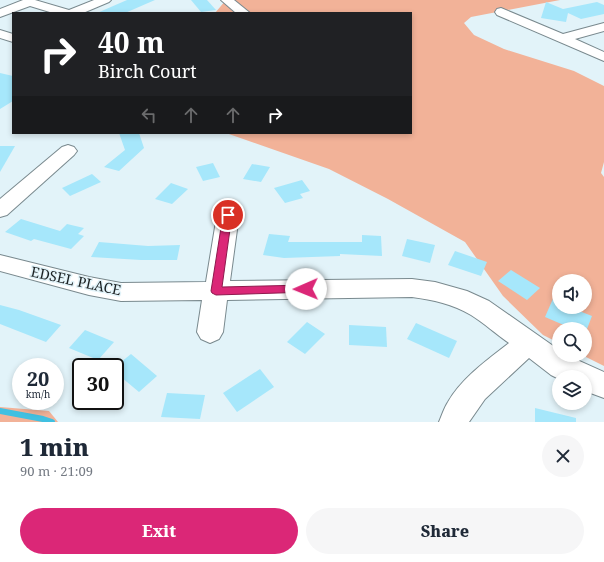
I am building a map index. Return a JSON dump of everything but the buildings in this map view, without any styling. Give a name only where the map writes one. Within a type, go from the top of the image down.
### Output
[{"type":"street","points":[[75,12],[105,0]]},
{"type":"street","points":[[227,0],[243,12]]},
{"type":"street","points":[[0,13],[32,1],[63,12]]},
{"type":"street","points":[[501,12],[604,56]]},
{"type":"street","points":[[562,39],[604,27]]},
{"type":"street","points":[[0,34],[12,38]]},
{"type":"street","points":[[0,210],[68,150]]},
{"type":"street","points":[[210,332],[228,215]]},
{"type":"street","name":"EDSEL PLACE","points":[[0,263],[89,286],[121,292],[412,288],[429,290],[458,298],[480,308],[561,367],[568,370]]},
{"type":"street","points":[[454,422],[464,402],[483,382],[528,343]]},
{"type":"street","name":"EDSEL PLACE","points":[[592,380],[604,385]]},
{"type":"shaded area","points":[[226,0],[560,0],[471,17],[464,23],[474,35],[504,49],[574,71],[604,86],[604,162],[601,173],[604,177],[604,366],[592,360],[592,322],[552,322],[552,340],[543,335],[503,296],[465,242],[388,199],[329,169],[229,134],[412,134],[412,12],[216,12]]},
{"type":"shaded area","points":[[0,407],[12,408],[12,410],[49,411],[58,422],[0,422]]},
{"type":"waterway","points":[[0,411],[52,422]]},
{"type":"route","points":[[228,215],[216,291],[306,289]]}]
